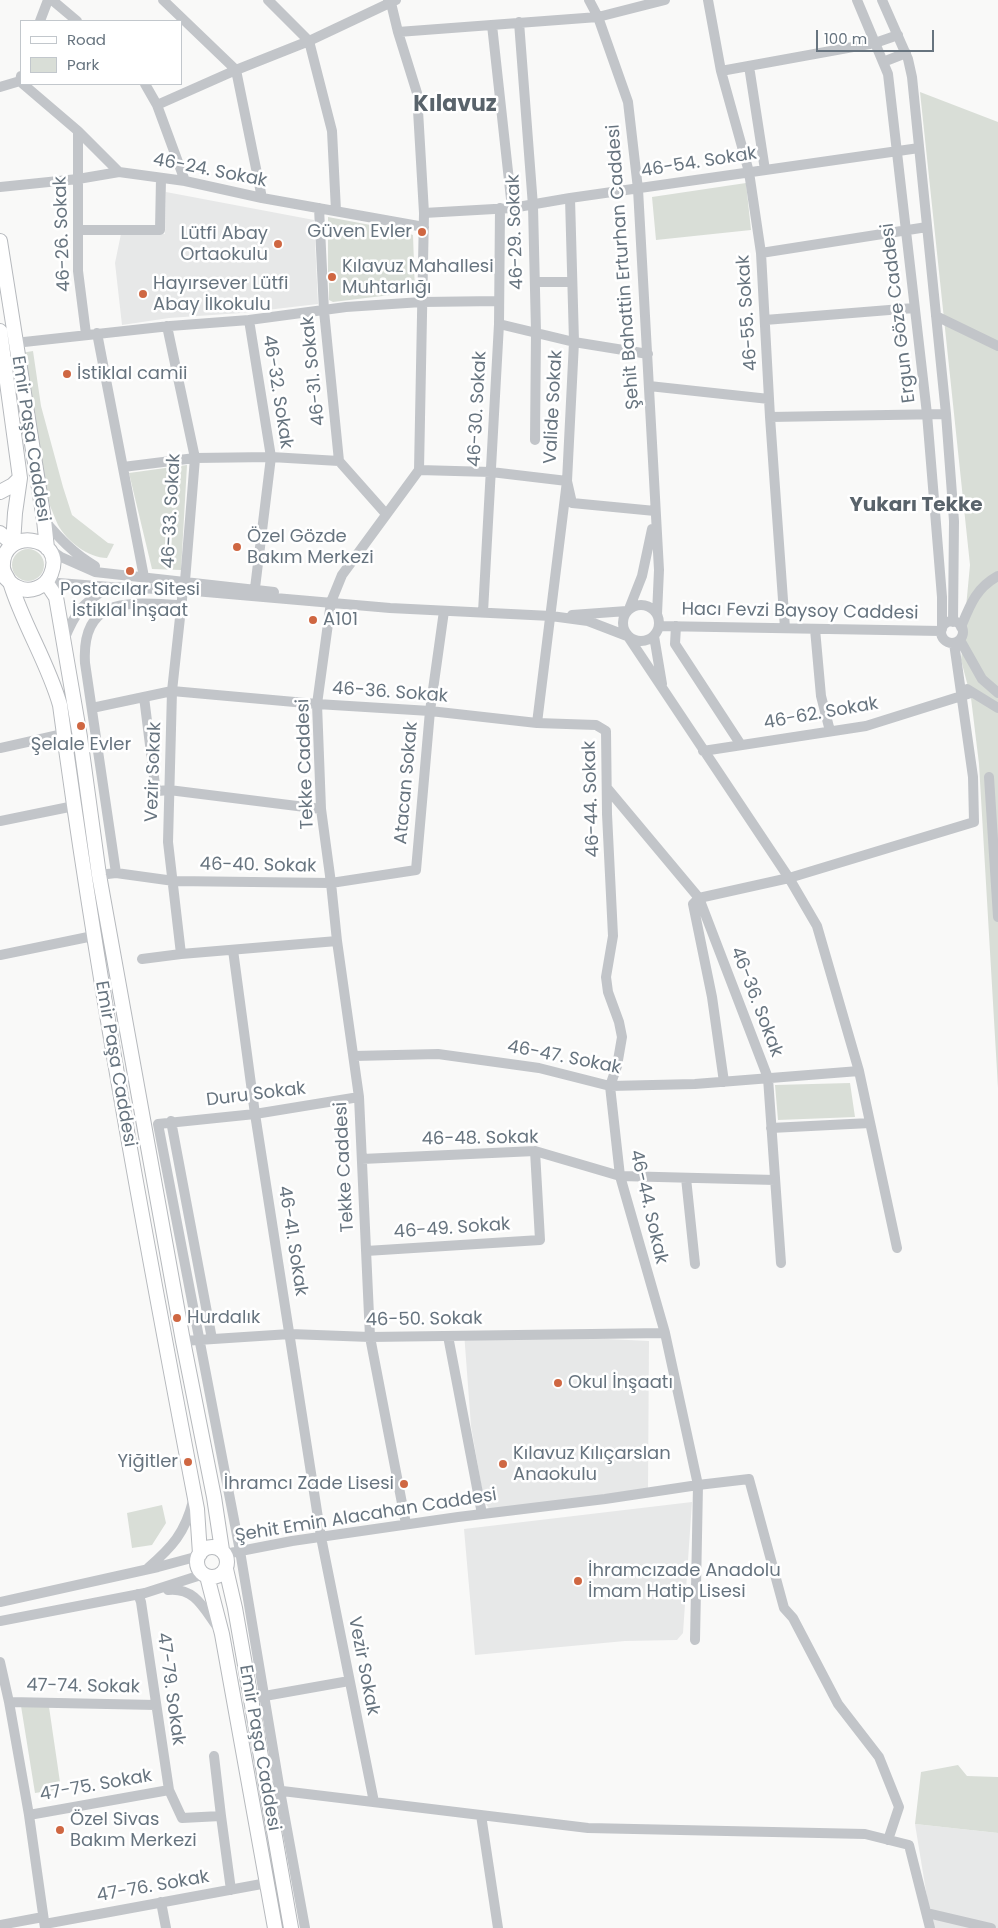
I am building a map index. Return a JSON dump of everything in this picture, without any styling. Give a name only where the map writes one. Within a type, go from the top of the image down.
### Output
[{"type":"main road","name":"Emir Paşa Caddesi","points":[[0,241],[47,548]]},
{"type":"main road","name":"Emir Paşa Caddesi","points":[[0,331],[3,378],[20,478],[13,544]]},
{"type":"main road","points":[[0,492],[13,485],[20,478]]},
{"type":"main road","points":[[0,534],[13,544]]},
{"type":"main road","points":[[22,540],[32,540],[47,548],[53,564],[52,573],[46,582],[35,589],[26,590],[3,579],[3,562],[6,553],[13,544],[22,540]]},
{"type":"main road","name":"Emir Paşa Caddesi","points":[[3,579],[35,642],[60,705],[93,936],[122,1105],[195,1496],[199,1555]]},
{"type":"main road","name":"Emir Paşa Caddesi","points":[[46,582],[56,598],[80,737],[100,875],[183,1341],[224,1552]]},
{"type":"main road","points":[[213,1546],[224,1552],[227,1564],[226,1569],[219,1576],[205,1575],[198,1568],[199,1555],[208,1547],[213,1546]]},
{"type":"main road","name":"Emir Paşa Caddesi","points":[[226,1569],[236,1608],[250,1699],[291,1928]]},
{"type":"main road","name":"Emir Paşa Caddesi","points":[[205,1575],[222,1634],[275,1928]]},
{"type":"street","points":[[40,20],[48,0]]},
{"type":"street","points":[[52,0],[76,20]]},
{"type":"street","points":[[162,0],[236,70],[262,198]]},
{"type":"street","points":[[268,0],[309,41],[332,131],[336,211]]},
{"type":"street","name":"Şehit Bahattin Erturhan Caddesi","points":[[589,0],[598,17],[628,102],[638,189],[659,570],[657,614]]},
{"type":"street","points":[[398,32],[598,17],[665,0]]},
{"type":"street","name":"46-55. Sokak","points":[[708,0],[721,71],[749,172],[761,254],[785,628]]},
{"type":"street","name":"Ergun Göze Caddesi","points":[[857,0],[888,74],[927,414],[942,597],[942,630]]},
{"type":"street","name":"Ergun Göze Caddesi","points":[[882,0],[906,53],[912,77],[946,414],[954,521],[957,624]]},
{"type":"street","points":[[157,105],[236,70],[309,41],[392,1],[398,32],[417,93],[424,213],[419,470],[491,472],[566,481],[572,503],[655,511]]},
{"type":"street","name":"46-29. Sokak","points":[[519,22],[533,206],[536,332],[535,440]]},
{"type":"street","name":"46-29. Sokak","points":[[492,25],[512,208]]},
{"type":"street","points":[[721,71],[875,44],[898,35]]},
{"type":"street","points":[[883,62],[906,53]]},
{"type":"street","points":[[749,66],[765,170]]},
{"type":"street","points":[[0,87],[20,81]]},
{"type":"street","points":[[25,85],[119,172]]},
{"type":"street","points":[[146,85],[157,105],[185,181]]},
{"type":"street","name":"46-26. Sokak","points":[[78,132],[78,271],[122,467],[144,577]]},
{"type":"street","name":"46-54. Sokak","points":[[424,213],[533,206],[570,198],[920,148]]},
{"type":"street","name":"46-24. Sokak","points":[[0,188],[119,172],[185,181],[262,198],[424,228]]},
{"type":"street","points":[[78,230],[160,230],[161,178]]},
{"type":"street","name":"Valide Sokak","points":[[537,723],[552,616],[566,481],[574,342],[570,198]]},
{"type":"street","name":"46-31. Sokak","points":[[319,208],[324,311],[339,461]]},
{"type":"street","name":"46-30. Sokak","points":[[483,612],[499,324],[500,208]]},
{"type":"street","points":[[761,254],[927,227]]},
{"type":"street","points":[[535,282],[572,282]]},
{"type":"street","points":[[15,343],[167,326],[249,320],[346,307],[422,302],[499,301]]},
{"type":"street","points":[[765,320],[914,308]]},
{"type":"street","points":[[936,316],[998,346]]},
{"type":"street","name":"46-32. Sokak","points":[[249,320],[272,457],[255,588]]},
{"type":"street","points":[[499,324],[574,342],[648,354]]},
{"type":"street","name":"46-33. Sokak","points":[[167,326],[195,458],[184,585]]},
{"type":"street","points":[[650,386],[769,399]]},
{"type":"street","points":[[770,417],[946,414]]},
{"type":"street","points":[[122,467],[195,458],[272,457],[339,461],[386,514]]},
{"type":"street","name":"Tekke Caddesi","points":[[406,1524],[370,1337],[359,1097],[336,941],[331,883],[321,809],[317,704],[331,602],[342,574],[419,470]]},
{"type":"street","name":"Şehit Bahattin Erturhan Caddesi","points":[[628,610],[642,576],[655,511]]},
{"type":"street","points":[[0,534],[15,513]]},
{"type":"street","points":[[44,520],[62,542],[84,560],[109,574]]},
{"type":"street","points":[[936,522],[954,521]]},
{"type":"street","points":[[937,541],[954,540]]},
{"type":"street","points":[[47,548],[95,572],[144,577],[184,585],[331,602],[444,611],[552,616],[588,621],[641,642],[654,636],[659,626],[657,614],[645,605],[637,605],[628,610],[552,616]]},
{"type":"street","points":[[957,624],[974,597],[982,588],[998,576]]},
{"type":"street","points":[[46,582],[110,587],[184,585],[255,588],[331,602]]},
{"type":"street","name":"Vezir Sokak","points":[[181,954],[168,842],[172,691],[184,585]]},
{"type":"street","points":[[63,644],[68,630],[82,607],[91,597],[110,587]]},
{"type":"street","points":[[116,873],[84,646],[87,632],[95,620],[112,607],[121,604],[181,605]]},
{"type":"street","points":[[628,610],[622,623],[628,637],[789,878],[817,926],[859,1071],[897,1248]]},
{"type":"street","name":"Atacan Sokak","points":[[416,870],[430,711],[444,611]]},
{"type":"street","points":[[957,624],[946,624],[942,630],[944,640],[948,642],[957,641]]},
{"type":"street","points":[[724,1082],[712,997],[693,904],[699,898],[789,878],[974,822],[973,777],[966,694],[958,679],[957,641],[963,633],[957,624]]},
{"type":"street","name":"Hacı Fevzi Baysoy Caddesi","points":[[659,626],[942,630]]},
{"type":"street","points":[[676,626],[675,644],[741,745]]},
{"type":"street","points":[[815,629],[821,696],[830,731]]},
{"type":"street","points":[[654,636],[663,690]]},
{"type":"street","points":[[957,641],[982,679],[998,692]]},
{"type":"street","name":"46-36. Sokak","points":[[92,708],[172,691],[317,704],[430,711],[537,723]]},
{"type":"street","points":[[966,694],[998,708]]},
{"type":"street","name":"46-62. Sokak","points":[[703,751],[866,726],[966,694]]},
{"type":"street","points":[[144,697],[155,785],[158,791],[169,790],[321,809]]},
{"type":"street","name":"46-44. Sokak","points":[[537,723],[596,726],[606,731],[614,936],[606,977],[608,992],[620,1022],[622,1037],[617,1066],[610,1086],[620,1176],[665,1333],[698,1485],[695,1640]]},
{"type":"street","points":[[0,748],[64,734]]},
{"type":"street","points":[[973,777],[993,778],[998,918]]},
{"type":"street","name":"46-36. Sokak","points":[[607,788],[699,898],[768,1078],[781,1263]]},
{"type":"street","points":[[0,821],[74,806]]},
{"type":"street","name":"46-40. Sokak","points":[[100,875],[116,873],[174,881],[331,883],[416,870]]},
{"type":"street","points":[[0,955],[93,936]]},
{"type":"street","points":[[142,959],[336,941]]},
{"type":"street","name":"46-41. Sokak","points":[[233,950],[255,1114],[321,1537]]},
{"type":"street","name":"46-47. Sokak","points":[[354,1056],[438,1054],[539,1068],[610,1086],[724,1082],[859,1071]]},
{"type":"street","name":"Duru Sokak","points":[[201,1340],[158,1124],[171,1121],[255,1114],[359,1097]]},
{"type":"street","points":[[171,1121],[212,1339]]},
{"type":"street","points":[[771,1128],[870,1122]]},
{"type":"street","name":"46-48. Sokak","points":[[362,1159],[535,1151],[620,1176],[775,1180]]},
{"type":"street","name":"46-49. Sokak","points":[[366,1250],[540,1240],[535,1151]]},
{"type":"street","points":[[686,1178],[695,1264]]},
{"type":"street","name":"46-50. Sokak","points":[[183,1341],[290,1334],[370,1337],[665,1333]]},
{"type":"street","points":[[448,1336],[482,1514]]},
{"type":"street","points":[[201,1340],[240,1550],[305,1928]]},
{"type":"street","name":"Şehit Emin Alacahan Caddesi","points":[[224,1552],[406,1524],[749,1479],[784,1608],[792,1618],[838,1704],[879,1756],[899,1807],[888,1840]]},
{"type":"street","points":[[146,1570],[175,1542],[185,1528],[195,1496]]},
{"type":"street","name":"Vezir Sokak","points":[[321,1537],[374,1802]]},
{"type":"street","points":[[0,1602],[146,1570],[199,1555]]},
{"type":"street","points":[[0,1621],[141,1593],[205,1575]]},
{"type":"street","points":[[141,1593],[179,1589],[189,1592],[222,1634]]},
{"type":"street","name":"47-79. Sokak","points":[[141,1593],[169,1790],[182,1818],[221,1816]]},
{"type":"street","points":[[0,1662],[29,1814],[44,1923]]},
{"type":"street","points":[[250,1699],[350,1681]]},
{"type":"street","name":"47-74. Sokak","points":[[9,1702],[156,1705]]},
{"type":"street","points":[[214,1756],[231,1890]]},
{"type":"street","points":[[266,1788],[588,1828],[865,1834],[909,1845],[930,1928]]},
{"type":"street","name":"47-75. Sokak","points":[[29,1814],[169,1790]]},
{"type":"street","points":[[481,1815],[498,1928]]},
{"type":"street","name":"47-76. Sokak","points":[[0,1925],[44,1923],[267,1883]]},
{"type":"street","points":[[160,1902],[166,1928]]},
{"type":"street","points":[[927,1913],[991,1928]]},
{"type":"shaded area","points":[[166,192],[314,220],[318,304],[241,313],[169,318],[122,325],[115,263],[122,229],[165,234]]},
{"type":"shaded area","name":"Okul İnşaatı","points":[[464,1332],[649,1341],[648,1488],[530,1506],[490,1510],[484,1501],[471,1426]]},
{"type":"shaded area","name":"İhramcızade Anadolu İmam Hatip Lisesi","points":[[692,1502],[683,1633],[677,1640],[625,1641],[475,1655],[464,1529]]},
{"type":"shaded area","points":[[915,1824],[998,1833],[998,1928],[932,1928]]},
{"type":"green space","points":[[920,92],[998,122],[998,1088],[979,764],[971,698],[961,660],[970,565]]},
{"type":"green space","points":[[746,183],[751,230],[656,240],[652,197]]},
{"type":"green space","points":[[328,217],[397,230],[413,235],[415,292],[333,302],[329,300],[329,283],[336,282],[336,273],[328,273]]},
{"type":"green space","points":[[33,351],[41,406],[72,515],[108,543],[114,544],[107,558],[86,552],[72,542],[58,525],[50,506],[21,353]]},
{"type":"green space","points":[[187,465],[181,570],[152,569],[129,473]]},
{"type":"green space","points":[[28,549],[40,553],[44,565],[40,577],[28,581],[16,577],[12,565],[16,553]]},
{"type":"green space","points":[[850,1083],[855,1117],[778,1120],[775,1085]]},
{"type":"green space","points":[[162,1505],[166,1523],[152,1545],[132,1548],[127,1513]]},
{"type":"green space","points":[[21,1706],[49,1707],[61,1789],[35,1793]]},
{"type":"green space","points":[[958,1765],[967,1776],[998,1777],[998,1833],[915,1824],[921,1772]]},
{"type":"place","name":"Güven Evler","points":[[422,232]]},
{"type":"place","name":"Lütfi Abay Ortaokulu","points":[[278,244]]},
{"type":"place","name":"Kılavuz Mahallesi Muhtarlığı","points":[[332,277]]},
{"type":"place","name":"Hayırsever Lütfi Abay İlkokulu","points":[[143,294]]},
{"type":"place","name":"İstiklal camii","points":[[67,374]]},
{"type":"place","name":"Özel Gözde Bakım Merkezi","points":[[237,547]]},
{"type":"place","name":"Postacılar Sitesi İstiklal İnşaat","points":[[130,571]]},
{"type":"place","name":"A101","points":[[313,620]]},
{"type":"place","name":"Şelale Evler","points":[[81,726]]},
{"type":"place","name":"Hurdalık","points":[[177,1318]]},
{"type":"place","name":"Okul İnşaatı","points":[[558,1383]]},
{"type":"place","name":"Yiğitler","points":[[188,1462]]},
{"type":"place","name":"Kılavuz Kılıçarslan Anaokulu","points":[[503,1464]]},
{"type":"place","name":"İhramcı Zade Lisesi","points":[[404,1484]]},
{"type":"place","name":"İhramcızade Anadolu İmam Hatip Lisesi","points":[[578,1581]]},
{"type":"place","name":"Özel Sivas Bakım Merkezi","points":[[60,1830]]},
{"type":"district","name":"Kılavuz","points":[[455,105]]},
{"type":"district","name":"Yukarı Tekke","points":[[916,506]]}]
